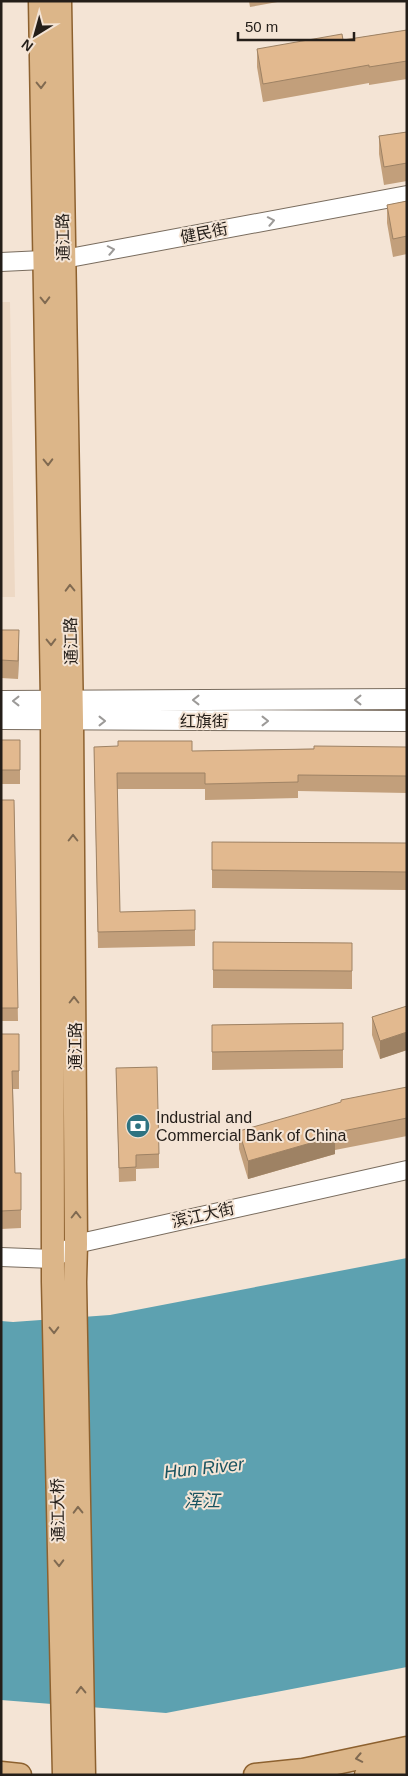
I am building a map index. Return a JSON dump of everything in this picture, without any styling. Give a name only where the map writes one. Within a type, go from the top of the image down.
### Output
[{"type":"main road","name":"通江路","points":[[40,1],[54,260],[62,710],[76,1244],[64,1282]]},
{"type":"main road","name":"通江路","points":[[54,260],[60,1]]},
{"type":"main road","points":[[1,701],[62,710],[407,699]]},
{"type":"main road","name":"通江路","points":[[62,710],[53,1259],[64,1282]]},
{"type":"main road","name":"红旗街","points":[[1,719],[62,710],[407,721]]},
{"type":"main road","name":"通江大桥","points":[[64,1282],[73,1739]]},
{"type":"main road","points":[[64,1775],[73,1739]]},
{"type":"main road","points":[[73,1739],[84,1775]]},
{"type":"main road","points":[[255,1775],[303,1770],[407,1748]]},
{"type":"main road","points":[[366,1775],[407,1767]]},
{"type":"main road","points":[[1,1773],[20,1775]]},
{"type":"street","name":"健民街","points":[[1,262],[54,260],[407,195]]},
{"type":"street","name":"滨江大街","points":[[53,1259],[76,1244],[407,1170]]},
{"type":"street","points":[[1,1257],[53,1259]]},
{"type":"shaded area","points":[[1,302],[10,302],[15,597],[1,597]]},
{"type":"water","name":"浑江","points":[[407,1258],[407,1667],[166,1713],[1,1700],[1,1321],[13,1322],[110,1315]]},
{"type":"building","points":[[407,30],[407,61],[369,67],[369,65],[263,84],[257,49],[342,34],[343,40]]},
{"type":"building","points":[[407,132],[407,163],[384,167],[379,136]]},
{"type":"building","points":[[407,201],[407,236],[393,239],[387,205]]},
{"type":"building","points":[[1,630],[19,630],[18,661],[1,660]]},
{"type":"building","points":[[1,740],[20,740],[20,770],[1,770]]},
{"type":"building","points":[[118,741],[192,741],[192,751],[314,749],[314,746],[407,747],[407,776],[298,775],[298,782],[205,784],[205,773],[117,773],[120,912],[195,910],[195,930],[98,932],[94,747],[118,746]]},
{"type":"building","points":[[1,800],[14,800],[18,1008],[1,1008]]},
{"type":"building","points":[[212,842],[407,843],[407,872],[212,870]]},
{"type":"building","points":[[213,942],[352,943],[352,971],[213,970]]},
{"type":"building","points":[[407,1006],[407,1032],[380,1041],[372,1017]]},
{"type":"building","points":[[343,1023],[343,1050],[212,1052],[212,1025]]},
{"type":"building","points":[[1,1034],[19,1034],[19,1071],[12,1071],[15,1173],[21,1173],[21,1210],[1,1211]]},
{"type":"building","name":"Industrial and Commercial Bank of China","points":[[157,1067],[159,1154],[136,1155],[136,1167],[119,1168],[116,1068]]},
{"type":"building","points":[[407,1087],[407,1118],[333,1133],[335,1136],[248,1161],[239,1131],[341,1102],[341,1100]]},
{"type":"place","name":"Industrial and Commercial Bank of China","points":[[138,1126]]},
{"type":"water label","name":"Hun River","points":[[204,1468]]}]
